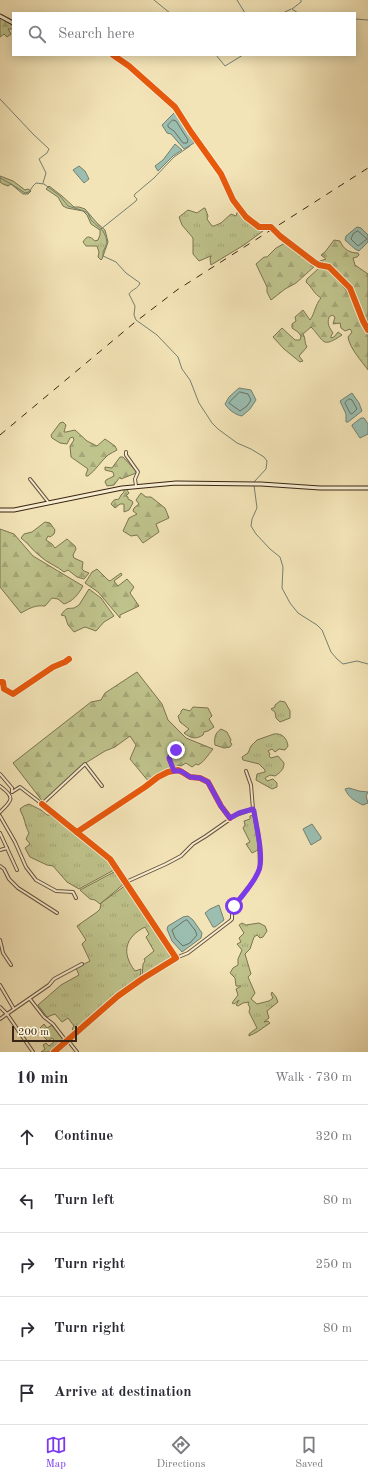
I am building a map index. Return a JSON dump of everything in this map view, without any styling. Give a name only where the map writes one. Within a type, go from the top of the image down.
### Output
[{"type":"street","points":[[0,16],[12,22]]},
{"type":"street","points":[[115,56],[176,107],[191,132],[221,174],[233,200],[252,223],[259,227],[271,227],[280,236],[314,262],[319,265],[329,267],[350,288],[368,330]]},
{"type":"street","points":[[126,452],[126,455],[138,472],[135,479],[136,486]]},
{"type":"street","points":[[30,479],[49,503]]},
{"type":"street","points":[[0,510],[14,510],[122,488],[176,483],[261,484],[320,488],[368,488]]},
{"type":"street","points":[[0,682],[3,682],[4,689],[13,694],[53,667],[69,659]]},
{"type":"street","points":[[174,771],[169,758],[182,745]]},
{"type":"street","points":[[42,804],[85,764],[102,786]]},
{"type":"street","points":[[77,832],[158,777],[174,771],[181,771],[190,777],[200,778],[208,782],[221,806],[230,818]]},
{"type":"street","points":[[54,1052],[118,996],[176,958],[188,953],[231,921],[232,908],[257,874],[260,864],[259,838],[253,809],[251,785],[246,771]]},
{"type":"street","points":[[0,774],[12,788],[10,803],[0,812]]},
{"type":"street","points":[[0,786],[11,792]]},
{"type":"street","points":[[11,792],[20,787],[110,859],[176,958]]},
{"type":"street","points":[[126,882],[181,856],[193,844],[230,818],[239,813],[253,809]]},
{"type":"street","points":[[0,816],[15,842],[26,867],[36,880],[56,891],[73,892],[76,898]]},
{"type":"street","points":[[0,833],[17,870]]},
{"type":"street","points":[[0,850],[7,848]]},
{"type":"street","points":[[0,866],[9,879],[18,888],[57,913]]},
{"type":"street","points":[[0,940],[3,953],[11,965]]},
{"type":"street","points":[[0,1019],[49,985],[54,979],[82,964]]},
{"type":"street","points":[[0,986],[14,1009]]},
{"type":"street","points":[[30,999],[45,1019],[53,1024],[77,1052]]},
{"type":"street","points":[[0,1007],[7,1014],[33,1052]]},
{"type":"green space","points":[[0,17],[12,23],[12,29],[8,29],[11,34],[7,37],[4,34],[0,37]]},
{"type":"green space","points":[[0,176],[13,181],[25,190],[28,189],[31,191],[28,194],[23,194],[11,184],[8,186],[0,182]]},
{"type":"green space","points":[[49,186],[74,207],[85,209],[105,230],[108,242],[101,260],[98,257],[99,252],[97,246],[86,246],[83,242],[89,237],[95,241],[98,240],[100,230],[91,224],[87,215],[83,211],[63,206],[58,197],[46,189]]},
{"type":"green space","points":[[204,208],[208,216],[207,219],[212,226],[221,223],[231,214],[236,216],[238,210],[254,227],[267,228],[244,245],[211,265],[211,256],[199,261],[193,254],[193,238],[182,225],[179,217],[188,210],[197,213]]},
{"type":"green space","points":[[334,240],[340,241],[343,247],[348,250],[358,253],[359,255],[357,257],[353,258],[355,265],[368,274],[368,328],[351,286],[331,266],[317,262],[326,259],[321,255]]},
{"type":"green space","points":[[287,242],[316,265],[296,283],[285,289],[271,300],[267,292],[267,287],[256,264],[264,257],[267,257],[276,248]]},
{"type":"green space","points":[[319,268],[329,270],[346,290],[355,306],[368,334],[368,370],[353,350],[349,341],[348,337],[352,332],[350,329],[345,331],[341,328],[340,323],[333,324],[335,317],[332,315],[329,317],[328,322],[333,333],[331,338],[338,332],[342,335],[330,342],[324,342],[311,327],[303,334],[307,347],[299,356],[303,361],[300,362],[284,349],[273,337],[282,328],[295,340],[300,340],[301,336],[292,328],[292,324],[296,321],[295,317],[303,310],[310,320],[313,315],[317,303],[321,298],[306,282],[307,279]]},
{"type":"green space","points":[[63,422],[66,425],[64,432],[75,430],[87,441],[97,446],[105,439],[115,446],[117,450],[108,455],[91,474],[86,476],[88,469],[71,457],[70,446],[74,440],[73,437],[70,438],[67,444],[60,443],[52,438],[51,435],[60,423]]},
{"type":"green space","points":[[120,457],[123,457],[136,471],[136,473],[121,479],[120,477],[114,485],[107,486],[105,482],[106,480],[114,476],[113,472],[105,470],[105,467],[112,468]]},
{"type":"green space","points":[[124,489],[126,489],[129,493],[126,496],[133,503],[129,510],[124,512],[124,504],[120,504],[115,508],[111,504],[114,500],[119,499],[124,492]]},
{"type":"green space","points":[[141,493],[146,497],[151,497],[165,508],[169,518],[156,524],[159,532],[143,543],[137,535],[131,536],[123,531],[129,518],[137,514],[133,511],[139,504],[136,500]]},
{"type":"green space","points":[[45,522],[50,523],[55,530],[54,534],[50,537],[48,536],[46,540],[55,548],[67,539],[75,546],[76,549],[73,555],[74,558],[83,562],[82,569],[89,573],[84,579],[77,577],[68,570],[64,572],[46,561],[21,538],[24,534],[32,532]]},
{"type":"green space","points":[[0,529],[14,534],[33,556],[83,586],[77,595],[64,604],[58,599],[52,598],[45,606],[33,607],[21,613],[0,587]]},
{"type":"green space","points":[[97,569],[110,581],[121,573],[122,575],[114,581],[118,586],[127,579],[134,587],[130,593],[139,606],[120,615],[120,618],[98,592],[85,583],[92,572]]},
{"type":"green space","points":[[89,589],[101,598],[114,616],[104,622],[96,631],[85,627],[74,632],[68,625],[65,616],[61,615],[67,609],[74,608],[79,605]]},
{"type":"green space","points":[[137,672],[162,704],[168,720],[186,738],[213,749],[200,764],[196,764],[192,767],[186,763],[181,766],[178,765],[176,770],[161,773],[149,782],[130,759],[136,745],[130,736],[115,747],[105,751],[84,764],[43,802],[13,763],[91,702],[101,700],[105,693]]},
{"type":"green space","points":[[280,701],[285,702],[290,711],[290,718],[280,722],[276,718],[275,712],[271,709]]},
{"type":"green space","points":[[193,707],[208,708],[212,716],[209,719],[214,727],[204,732],[200,737],[195,738],[184,733],[189,729],[180,722],[178,716],[183,709],[190,711]]},
{"type":"green space","points":[[221,729],[227,732],[231,740],[230,742],[232,744],[230,747],[224,748],[215,745],[215,736]]},
{"type":"green space","points":[[274,734],[279,734],[284,737],[288,746],[285,750],[279,749],[275,752],[272,749],[268,751],[271,758],[278,756],[284,763],[283,769],[279,773],[275,776],[270,775],[265,778],[267,781],[273,779],[277,783],[277,787],[272,789],[256,780],[257,774],[265,772],[265,770],[259,764],[243,760],[242,757],[248,753],[251,746],[257,740]]},
{"type":"green space","points":[[29,804],[47,815],[50,815],[107,859],[115,868],[114,870],[79,889],[67,882],[53,866],[47,865],[30,857],[25,848],[30,844],[26,839],[29,833],[20,809]]},
{"type":"green space","points":[[253,815],[258,850],[252,853],[246,844],[250,842],[243,828],[245,825],[244,821],[250,819],[250,816]]},
{"type":"green space","points":[[114,872],[119,874],[125,883],[100,904],[95,900],[90,899],[80,890]]},
{"type":"green space","points":[[126,885],[169,949],[171,954],[169,960],[163,962],[142,977],[143,964],[145,961],[144,959],[154,951],[146,937],[149,934],[145,927],[138,931],[129,941],[127,952],[128,958],[135,971],[141,969],[140,979],[74,1031],[72,1029],[74,1026],[68,1018],[62,1022],[55,1014],[47,1017],[38,1005],[61,985],[79,975],[76,968],[90,961],[82,944],[86,940],[77,926],[97,912],[100,909],[101,903]]},
{"type":"green space","points":[[242,923],[246,925],[259,923],[265,926],[267,931],[263,937],[260,938],[257,935],[254,937],[250,949],[245,954],[251,974],[248,977],[255,993],[251,999],[257,1004],[269,1001],[273,998],[271,994],[272,992],[278,1002],[267,1011],[269,1018],[264,1022],[268,1021],[270,1023],[249,1036],[249,1034],[257,1028],[249,1012],[249,1002],[238,1006],[236,1005],[239,1000],[234,1004],[232,1003],[238,995],[236,989],[241,986],[236,986],[235,978],[230,973],[233,968],[238,965],[238,959],[242,950],[237,944],[241,942],[239,938],[244,933],[239,925]]},
{"type":"green space","points":[[44,1024],[47,1028],[52,1025],[64,1041],[52,1052],[41,1052],[45,1049],[43,1045],[46,1043],[49,1046],[55,1041],[52,1038],[48,1041],[43,1036],[45,1033],[40,1028]]},
{"type":"water","points":[[175,112],[194,143],[184,149],[171,134],[167,133],[162,125]]},
{"type":"water","points":[[175,144],[182,150],[173,156],[158,171],[155,166],[163,160]]},
{"type":"water","points":[[79,166],[85,171],[89,179],[84,183],[73,170]]},
{"type":"water","points":[[357,227],[361,228],[368,235],[368,242],[359,251],[345,240],[346,236]]},
{"type":"water","points":[[239,388],[251,390],[256,400],[250,409],[242,416],[232,412],[225,404],[229,397]]},
{"type":"water","points":[[352,393],[359,403],[362,411],[346,422],[346,414],[340,401]]},
{"type":"water","points":[[361,418],[364,418],[368,424],[368,434],[360,438],[352,425]]},
{"type":"water","points":[[349,788],[368,792],[366,796],[368,803],[363,805],[352,799],[345,789]]},
{"type":"water","points":[[312,824],[321,839],[311,845],[303,829]]},
{"type":"water","points":[[219,905],[224,920],[213,927],[205,913]]},
{"type":"water","points":[[188,916],[193,920],[202,933],[201,938],[182,952],[172,941],[167,929],[168,926],[183,917]]},
{"type":"waterway","points":[[154,0],[169,12]]},
{"type":"waterway","points":[[237,0],[244,12]]},
{"type":"waterway","points":[[296,12],[292,9],[301,2],[301,0]]},
{"type":"waterway","points":[[285,12],[291,9]]},
{"type":"waterway","points":[[356,19],[368,20]]},
{"type":"waterway","points":[[217,56],[225,66],[241,56]]},
{"type":"waterway","points":[[0,99],[49,149],[47,153],[39,159],[46,173],[43,183]]},
{"type":"waterway","points":[[101,229],[136,201],[137,199],[134,196],[135,194],[154,178],[174,157],[190,146]]},
{"type":"waterway","points":[[0,178],[25,193],[29,192],[36,183],[44,184],[60,196],[68,206],[88,213],[91,220],[103,231],[106,237],[107,243],[103,256],[116,262],[126,273],[140,283],[138,287],[129,294],[135,306],[134,315],[136,320],[157,335],[178,357],[182,369],[190,380],[199,403],[212,423],[237,443],[251,449],[264,457],[267,461],[266,469],[254,482]]},
{"type":"waterway","points":[[254,485],[257,508],[252,519],[251,526],[256,534],[270,549],[280,557],[283,567],[282,588],[290,603],[298,613],[322,630],[331,652],[343,664],[357,661],[368,664]]},
{"type":"railway","points":[[0,435],[134,323],[177,290],[368,168]]},
{"type":"cycle path","points":[[114,56],[129,66],[175,107],[221,174],[233,200],[246,217],[259,227],[271,227],[280,236],[314,262],[319,265],[329,267],[350,288],[368,330]]},
{"type":"cycle path","points":[[0,682],[3,682],[4,689],[13,694],[53,667],[69,659]]},
{"type":"cycle path","points":[[77,832],[158,777],[168,772],[178,770],[190,777],[200,778],[208,782],[221,806],[230,818]]},
{"type":"cycle path","points":[[42,804],[110,859],[176,958],[118,996],[54,1052]]},
{"type":"route","points":[[176,750],[169,758],[174,771],[178,770],[187,776],[200,778],[208,782],[221,806],[230,818],[244,811],[253,809],[254,811],[259,838],[260,868],[254,880],[234,906]]}]
